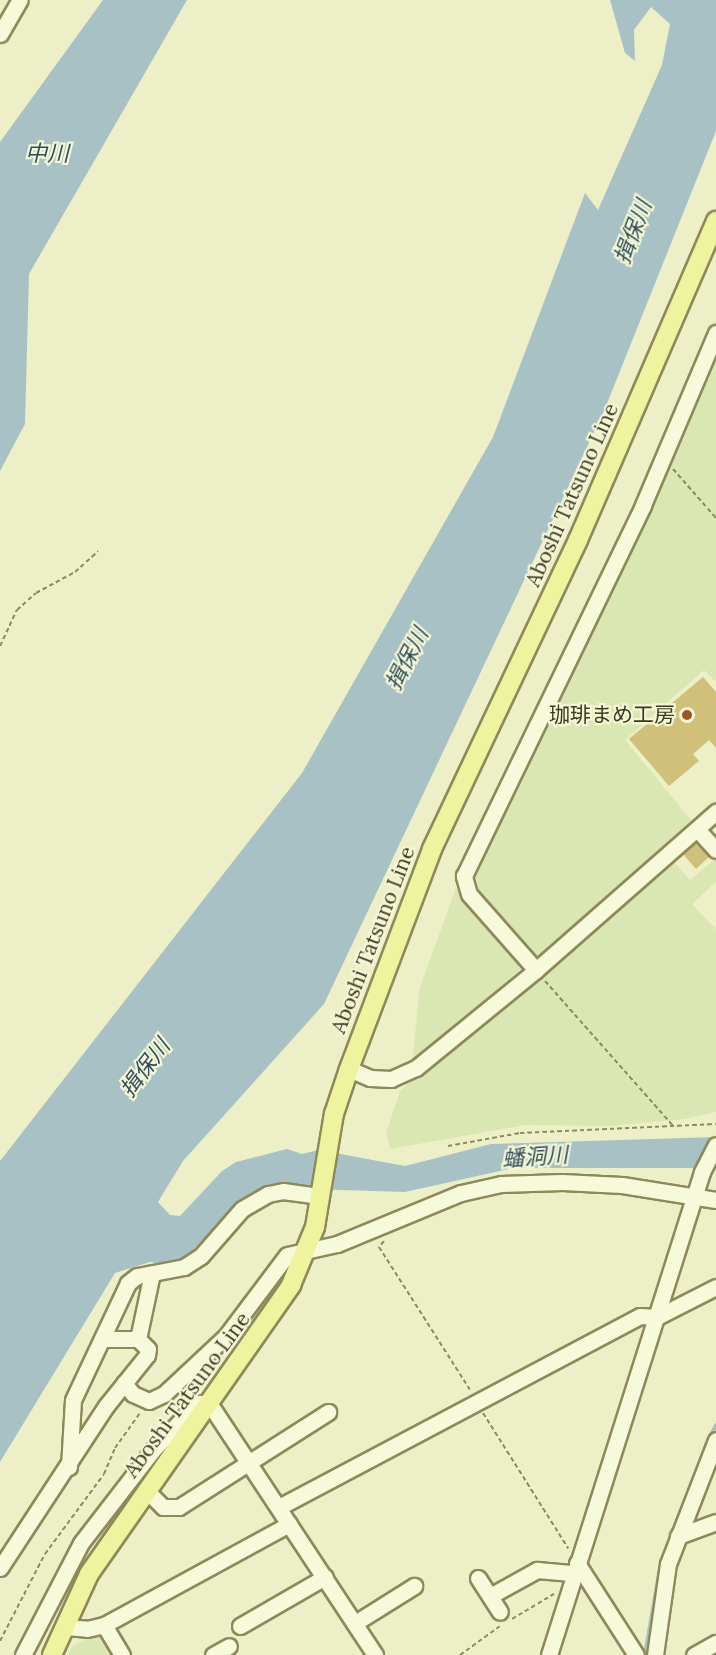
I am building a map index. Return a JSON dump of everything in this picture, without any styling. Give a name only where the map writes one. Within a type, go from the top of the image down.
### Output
[{"type":"main road","name":"Aboshi Tatsuno Line","points":[[52,1655],[89,1574],[146,1490],[278,1309],[307,1249],[320,1196],[334,1114],[348,1069],[432,849],[578,540],[716,220]]},
{"type":"street","points":[[0,34],[20,0]]},
{"type":"street","points":[[536,970],[469,894],[464,876],[663,458],[716,333]]},
{"type":"street","points":[[348,1069],[370,1078],[391,1079],[416,1068],[536,970],[716,812]]},
{"type":"street","points":[[697,829],[716,850]]},
{"type":"street","points":[[549,1655],[694,1195],[702,1172],[716,1145]]},
{"type":"street","points":[[124,1383],[133,1394],[149,1401],[164,1394],[226,1336],[287,1255],[337,1244],[431,1204],[501,1184],[622,1185],[716,1200]]},
{"type":"street","points":[[69,1467],[72,1400],[104,1340],[128,1283],[137,1276],[184,1267],[201,1256],[242,1209],[268,1194],[283,1191],[320,1196]]},
{"type":"street","points":[[138,1339],[152,1273]]},
{"type":"street","points":[[279,1508],[640,1316],[657,1317],[716,1287]]},
{"type":"street","points":[[0,1568],[124,1383],[147,1355],[148,1349],[138,1339],[104,1340]]},
{"type":"street","points":[[23,1655],[63,1574],[104,1512],[197,1403],[209,1403],[375,1655]]},
{"type":"street","points":[[146,1490],[163,1507],[179,1507],[328,1412]]},
{"type":"street","points":[[655,1655],[668,1564],[716,1440]]},
{"type":"street","points":[[678,1536],[716,1522]]},
{"type":"street","points":[[66,1628],[87,1629],[104,1625],[289,1524]]},
{"type":"street","points":[[490,1596],[537,1570],[574,1574],[636,1655]]},
{"type":"street","points":[[240,1626],[325,1577]]},
{"type":"street","points":[[478,1578],[500,1612]]},
{"type":"street","points":[[355,1623],[414,1586]]},
{"type":"street","points":[[104,1625],[122,1655]]},
{"type":"street","points":[[694,1655],[716,1643]]},
{"type":"street","points":[[213,1655],[229,1646]]},
{"type":"path","points":[[663,458],[716,518]]},
{"type":"path","points":[[0,646],[17,610],[36,593],[75,572],[98,551]]},
{"type":"path","points":[[536,970],[674,1127]]},
{"type":"path","points":[[448,1146],[520,1133],[716,1124]]},
{"type":"path","points":[[391,1234],[379,1247],[476,1402],[574,1574],[460,1655]]},
{"type":"path","points":[[0,1641],[45,1554],[104,1474],[115,1448],[149,1401]]},
{"type":"green space","points":[[716,357],[716,682],[704,670],[625,740],[691,820],[542,955],[531,956],[477,894],[473,874]]},
{"type":"green space","points":[[670,858],[690,880],[716,858],[716,882],[692,904],[716,929],[716,1112],[684,1119],[610,1126],[526,1125],[390,1149],[386,1133],[400,1091],[549,967]]},
{"type":"green space","points":[[456,888],[524,966],[412,1062],[420,987]]},
{"type":"green space","points":[[104,1631],[117,1655],[68,1655],[73,1645]]},
{"type":"water","name":"中川","points":[[103,0],[187,0],[29,274],[25,424],[0,471],[0,142]]},
{"type":"water","points":[[610,0],[716,0],[716,131],[604,411],[324,1004],[183,1161],[158,1202],[170,1215],[180,1216],[222,1171],[236,1162],[287,1149],[302,1154],[319,1150],[405,1166],[491,1144],[716,1137],[716,1168],[513,1168],[405,1192],[311,1189],[292,1185],[268,1188],[241,1202],[185,1258],[163,1264],[150,1262],[115,1273],[0,1462],[0,1161],[302,773],[493,437],[585,193],[598,210],[662,65],[670,24],[651,7],[634,30],[635,61],[625,53]]},
{"type":"building","name":"珈琲まめ工房","points":[[703,677],[716,692],[716,748],[709,740],[693,754],[699,761],[669,786],[629,739]]},
{"type":"building","points":[[696,842],[709,857],[696,869],[683,854]]},
{"type":"waterway","points":[[710,1437],[716,1425]]},
{"type":"waterway","points":[[674,1529],[707,1444]]},
{"type":"waterway","points":[[645,1655],[660,1568]]},
{"type":"place","name":"珈琲まめ工房","points":[[687,715]]},
{"type":"water label","name":"揖保川","points":[[633,232]]},
{"type":"water label","name":"揖保川","points":[[407,659]]},
{"type":"water label","name":"揖保川","points":[[145,1068]]},
{"type":"water label","name":"蟠洞川","points":[[535,1157]]}]
